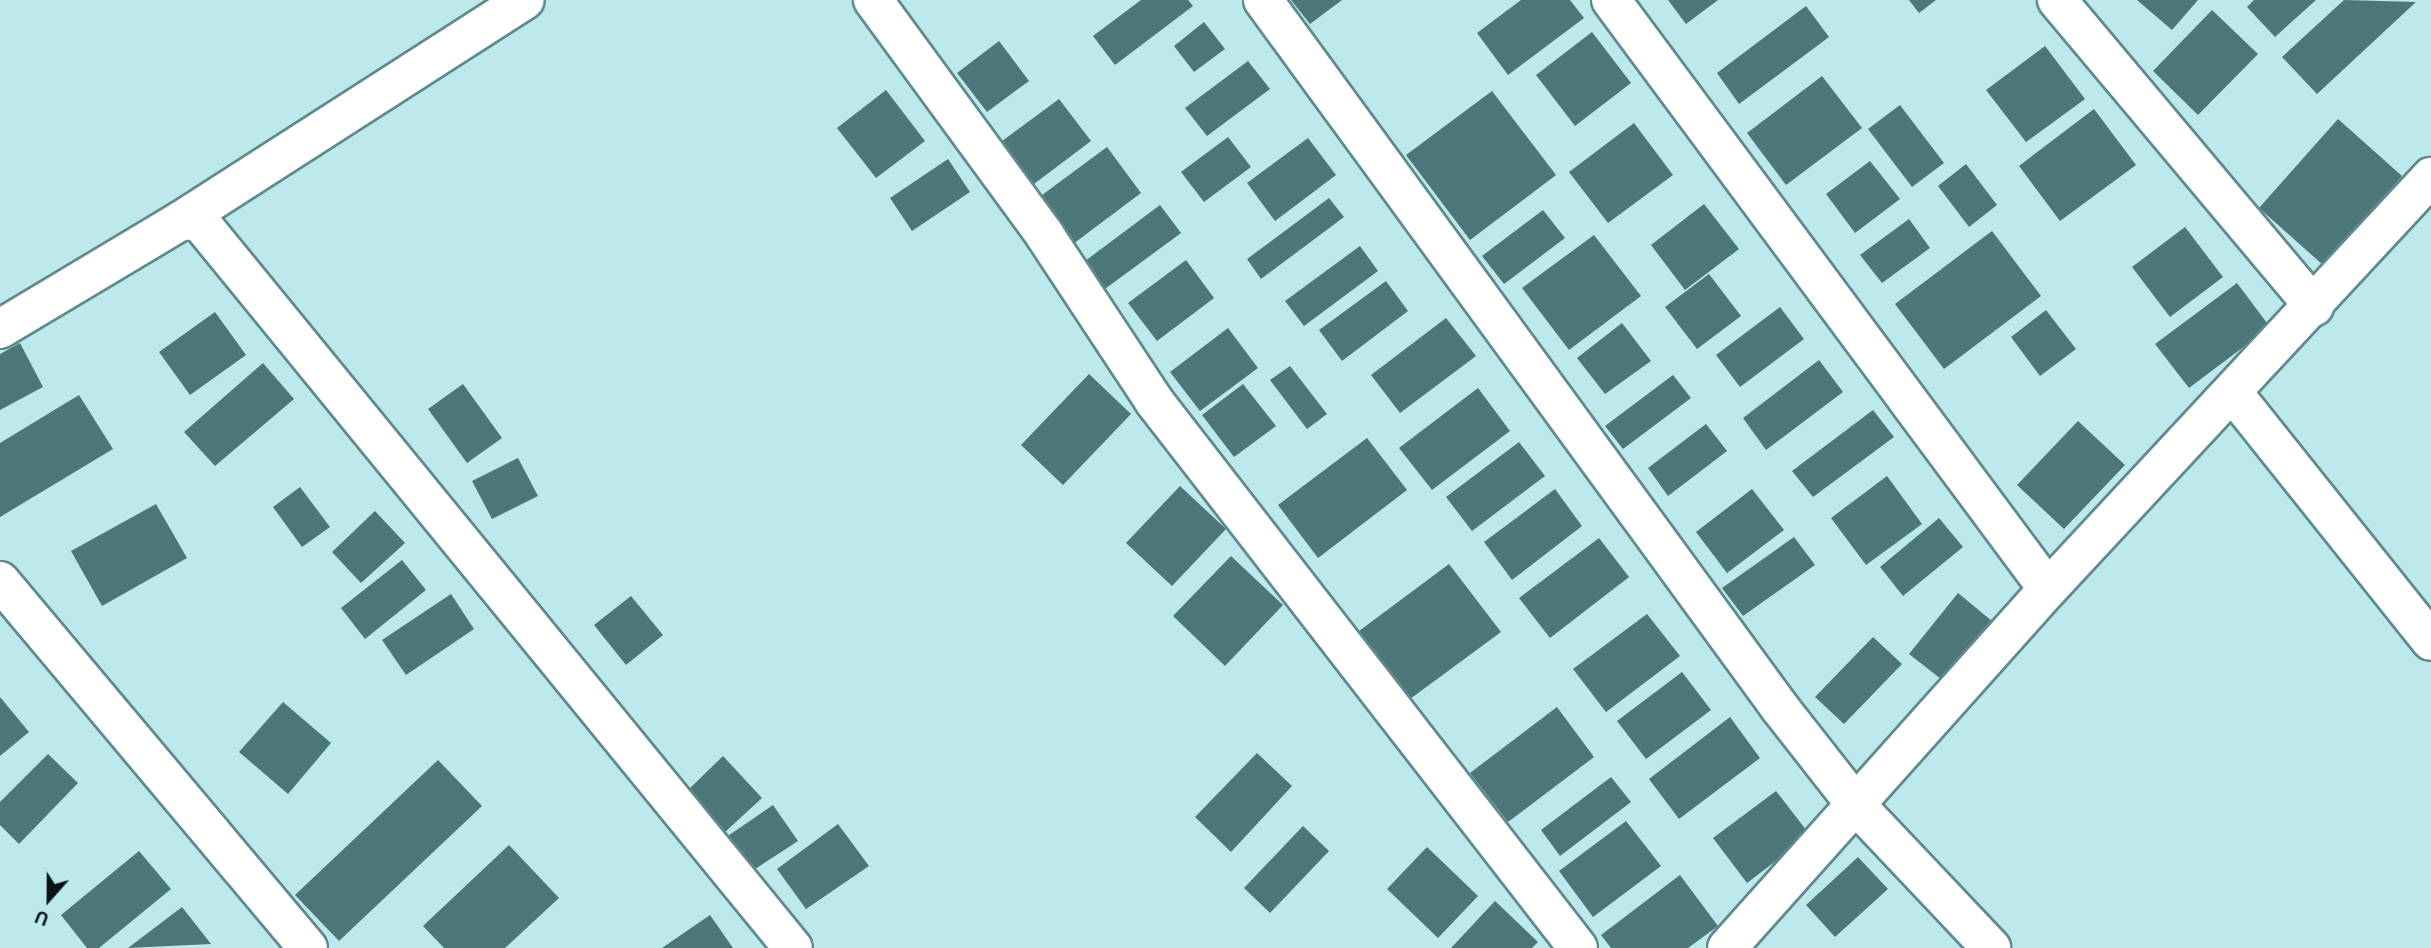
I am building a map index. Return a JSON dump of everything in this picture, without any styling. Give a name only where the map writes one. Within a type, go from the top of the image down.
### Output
[{"type":"street","points":[[0,329],[183,220],[525,0]]},
{"type":"street","points":[[873,0],[1044,234],[1154,401],[1578,948]]},
{"type":"street","points":[[1263,0],[1856,805],[1991,948]]},
{"type":"street","points":[[1611,0],[2048,589]]},
{"type":"street","points":[[2057,0],[2315,306]]},
{"type":"street","points":[[1727,948],[2048,589],[2315,306],[2431,177]]},
{"type":"street","points":[[183,220],[200,222],[793,948]]},
{"type":"street","points":[[2233,393],[2431,641]]},
{"type":"street","points":[[0,581],[308,948]]},
{"type":"building","points":[[1141,0],[1188,0],[1193,6],[1115,65],[1093,36]]},
{"type":"building","points":[[1291,0],[1342,0],[1310,24]]},
{"type":"building","points":[[1521,0],[1570,0],[1584,18],[1508,75],[1477,33]]},
{"type":"building","points":[[1668,0],[1718,0],[1686,24]]},
{"type":"building","points":[[1909,0],[1936,0],[1919,13]]},
{"type":"building","points":[[2137,0],[2198,0],[2172,30]]},
{"type":"building","points":[[2254,0],[2316,0],[2275,37],[2247,7]]},
{"type":"building","points":[[2344,0],[2416,2],[2317,94],[2282,57]]},
{"type":"building","points":[[1806,6],[1829,37],[1739,104],[1717,73]]},
{"type":"building","points":[[2212,10],[2258,54],[2198,115],[2153,71]]},
{"type":"building","points":[[1204,22],[1225,49],[1194,72],[1174,46]]},
{"type":"building","points":[[1592,32],[1631,83],[1575,126],[1536,75]]},
{"type":"building","points":[[999,41],[1029,81],[987,112],[957,73]]},
{"type":"building","points":[[2045,46],[2085,99],[2026,142],[1986,90]]},
{"type":"building","points":[[1248,61],[1270,89],[1207,136],[1185,108]]},
{"type":"building","points":[[1822,76],[1862,128],[1786,185],[1747,133]]},
{"type":"building","points":[[886,90],[925,141],[876,178],[837,128]]},
{"type":"building","points":[[1492,91],[1556,175],[1470,240],[1406,155]]},
{"type":"building","points":[[1059,99],[1091,141],[1030,187],[998,144]]},
{"type":"building","points":[[1900,105],[1944,163],[1912,187],[1868,129]]},
{"type":"building","points":[[2094,109],[2136,165],[2060,221],[2019,166]]},
{"type":"building","points":[[2338,119],[2402,176],[2323,265],[2259,208]]},
{"type":"building","points":[[1634,123],[1673,175],[1608,223],[1569,172]]},
{"type":"building","points":[[1228,137],[1251,167],[1204,202],[1181,172]]},
{"type":"building","points":[[1308,138],[1336,175],[1275,221],[1247,183]]},
{"type":"building","points":[[1107,147],[1141,193],[1073,244],[1038,198]]},
{"type":"building","points":[[948,159],[970,192],[912,231],[890,198]]},
{"type":"building","points":[[1870,161],[1900,199],[1855,233],[1826,194]]},
{"type":"building","points":[[1966,164],[1997,205],[1969,227],[1938,186]]},
{"type":"building","points":[[1329,198],[1344,217],[1261,279],[1247,259]]},
{"type":"building","points":[[1704,204],[1739,249],[1685,290],[1651,245]]},
{"type":"building","points":[[1160,205],[1181,233],[1094,297],[1073,270]]},
{"type":"building","points":[[1543,210],[1565,238],[1504,284],[1482,256]]},
{"type":"building","points":[[1909,219],[1930,248],[1882,283],[1860,255]]},
{"type":"building","points":[[2185,227],[2223,277],[2170,317],[2132,267]]},
{"type":"building","points":[[1992,231],[2041,296],[1944,369],[1895,304]]},
{"type":"building","points":[[1594,235],[1641,296],[1569,350],[1522,288]]},
{"type":"building","points":[[1360,246],[1378,271],[1304,326],[1285,301]]},
{"type":"building","points":[[1186,260],[1214,298],[1157,341],[1128,303]]},
{"type":"building","points":[[1709,274],[1741,316],[1697,349],[1665,307]]},
{"type":"building","points":[[1386,281],[1408,311],[1342,361],[1319,330]]},
{"type":"building","points":[[2237,283],[2270,327],[2189,388],[2155,344]]},
{"type":"building","points":[[1780,307],[1804,339],[1740,387],[1716,355]]},
{"type":"building","points":[[2046,310],[2076,349],[2040,376],[2011,337]]},
{"type":"building","points":[[215,312],[246,355],[190,395],[159,352]]},
{"type":"building","points":[[1446,318],[1476,356],[1400,413],[1371,375]]},
{"type":"building","points":[[1622,323],[1651,361],[1605,394],[1577,358]]},
{"type":"building","points":[[1228,328],[1258,368],[1200,411],[1170,372]]},
{"type":"building","points":[[20,343],[43,387],[0,410],[0,354]]},
{"type":"building","points":[[1819,360],[1843,392],[1766,450],[1743,418]]},
{"type":"building","points":[[263,363],[294,399],[215,466],[184,432]]},
{"type":"building","points":[[1290,366],[1327,414],[1307,429],[1270,380]]},
{"type":"building","points":[[1089,374],[1131,414],[1063,485],[1021,445]]},
{"type":"building","points":[[1673,375],[1691,398],[1623,449],[1605,426]]},
{"type":"building","points":[[463,384],[502,438],[467,463],[428,409]]},
{"type":"building","points":[[1243,384],[1276,426],[1234,457],[1202,415]]},
{"type":"building","points":[[1478,388],[1510,431],[1432,490],[1399,448]]},
{"type":"building","points":[[79,395],[113,449],[0,517],[0,443]]},
{"type":"building","points":[[1873,410],[1894,437],[1813,497],[1792,471]]},
{"type":"building","points":[[2078,421],[2125,465],[2064,529],[2017,485]]},
{"type":"building","points":[[1706,424],[1727,451],[1668,496],[1648,468]]},
{"type":"building","points":[[1367,438],[1407,490],[1318,558],[1278,505]]},
{"type":"building","points":[[1519,442],[1545,476],[1472,531],[1446,497]]},
{"type":"building","points":[[518,458],[538,496],[492,519],[472,481]]},
{"type":"building","points":[[1887,476],[1922,524],[1866,565],[1831,518]]},
{"type":"building","points":[[1180,486],[1226,529],[1172,586],[1126,543]]},
{"type":"building","points":[[300,487],[330,527],[302,547],[273,507]]},
{"type":"building","points":[[1555,489],[1582,526],[1512,580],[1484,542]]},
{"type":"building","points":[[1752,489],[1784,530],[1727,573],[1696,532]]},
{"type":"building","points":[[156,504],[187,558],[102,606],[71,551]]},
{"type":"building","points":[[375,511],[405,543],[361,583],[332,552]]},
{"type":"building","points":[[1939,518],[1963,547],[1903,596],[1880,567]]},
{"type":"building","points":[[1794,537],[1815,565],[1743,616],[1722,588]]},
{"type":"building","points":[[1599,538],[1629,577],[1550,638],[1519,598]]},
{"type":"building","points":[[1231,556],[1283,605],[1225,666],[1173,616]]},
{"type":"building","points":[[402,560],[426,590],[365,639],[341,608]]},
{"type":"building","points":[[1449,564],[1501,632],[1410,699],[1359,631]]},
{"type":"building","points":[[1958,593],[1998,626],[1950,686],[1909,654]]},
{"type":"building","points":[[451,594],[474,629],[406,675],[382,640]]},
{"type":"building","points":[[631,596],[663,635],[626,665],[594,625]]},
{"type":"building","points":[[1647,614],[1680,656],[1606,712],[1573,669]]},
{"type":"building","points":[[1873,637],[1902,664],[1844,724],[1815,697]]},
{"type":"building","points":[[1682,672],[1711,710],[1646,759],[1617,721]]},
{"type":"building","points":[[0,697],[29,732],[0,756]]},
{"type":"building","points":[[283,702],[331,743],[288,794],[239,752]]},
{"type":"building","points":[[1557,707],[1594,757],[1508,822],[1470,773]]},
{"type":"building","points":[[1730,717],[1760,758],[1679,819],[1649,779]]},
{"type":"building","points":[[1257,753],[1292,786],[1231,852],[1195,817]]},
{"type":"building","points":[[48,754],[78,783],[19,844],[0,825],[0,802]]},
{"type":"building","points":[[723,756],[762,798],[725,832],[687,791]]},
{"type":"building","points":[[438,760],[482,806],[339,941],[295,895]]},
{"type":"building","points":[[1611,777],[1631,802],[1560,856],[1541,830]]},
{"type":"building","points":[[1776,791],[1810,835],[1747,883],[1713,838]]},
{"type":"building","points":[[773,805],[798,841],[743,877],[719,842]]},
{"type":"building","points":[[1626,821],[1661,866],[1593,917],[1559,871]]},
{"type":"building","points":[[838,824],[869,866],[806,909],[777,869]]},
{"type":"building","points":[[1303,826],[1329,851],[1270,913],[1244,888]]},
{"type":"building","points":[[509,845],[559,898],[505,948],[444,948],[423,926]]},
{"type":"building","points":[[1427,847],[1478,896],[1438,938],[1387,889]]},
{"type":"building","points":[[139,851],[171,889],[99,948],[87,948],[61,915]]},
{"type":"building","points":[[1858,857],[1888,889],[1835,937],[1806,905]]},
{"type":"building","points":[[1680,875],[1718,926],[1688,948],[1611,948],[1601,935]]},
{"type":"building","points":[[1495,901],[1538,942],[1532,948],[1451,948]]},
{"type":"building","points":[[182,907],[211,944],[128,948]]},
{"type":"building","points":[[710,915],[733,948],[662,948]]}]
